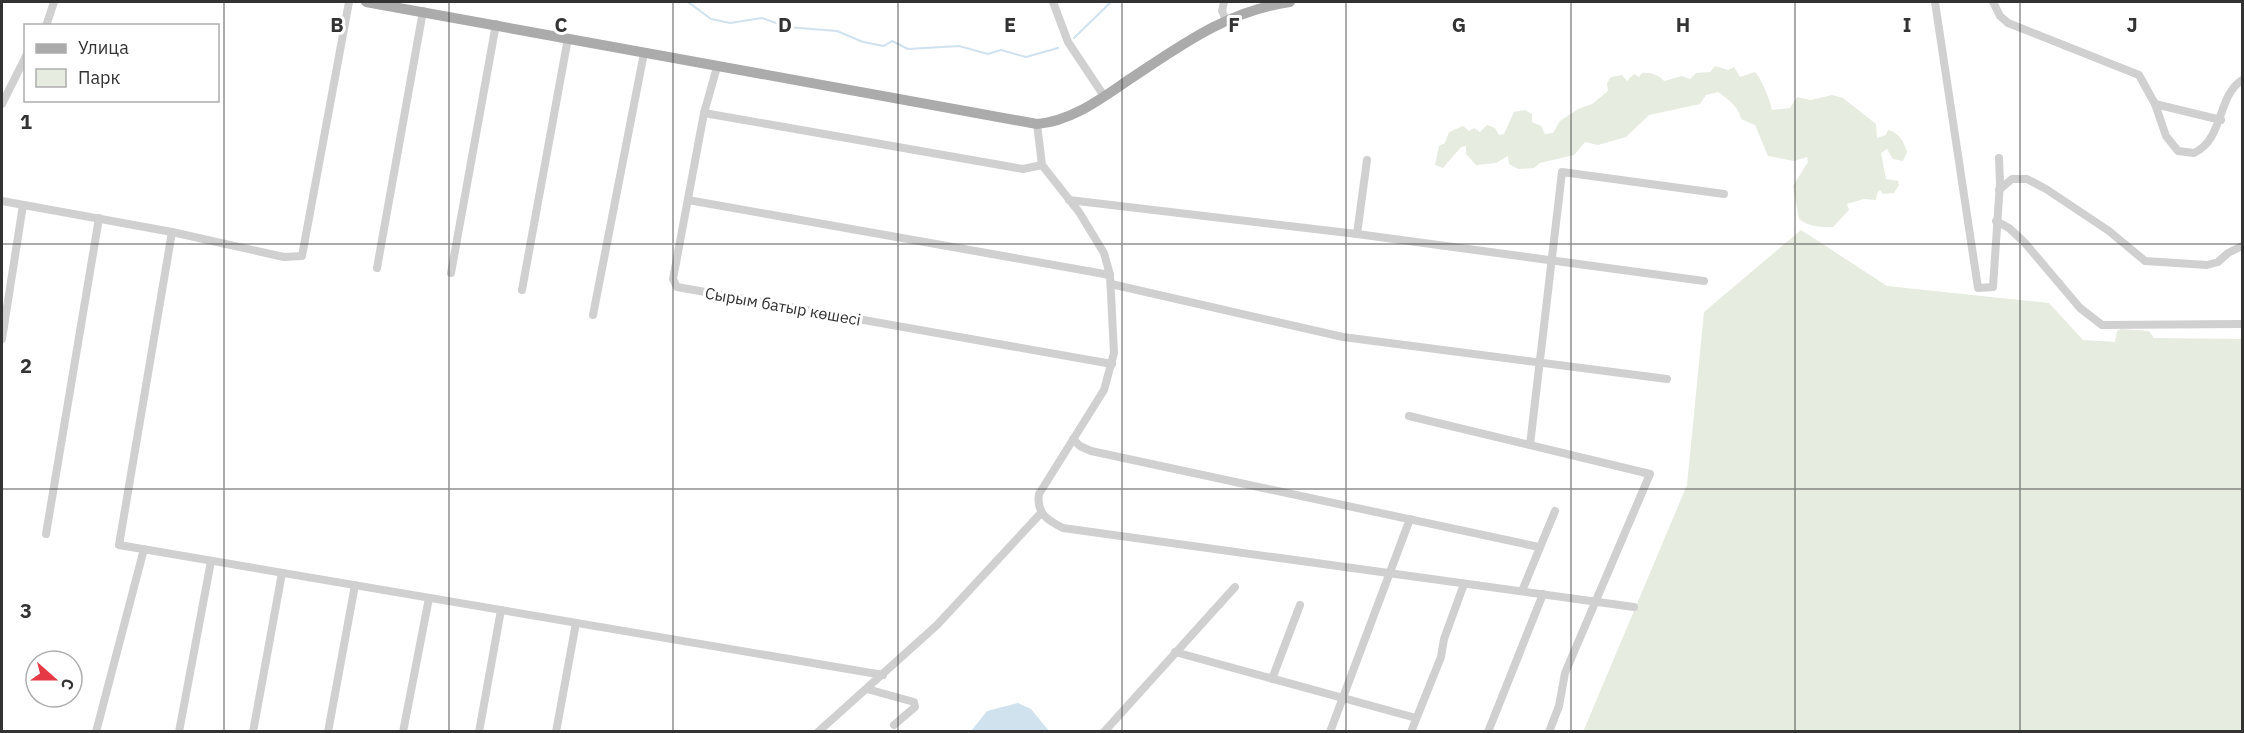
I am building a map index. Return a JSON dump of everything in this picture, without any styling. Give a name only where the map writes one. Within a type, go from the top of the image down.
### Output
[{"type":"main road","points":[[366,2],[1036,124],[1069,117],[1226,20],[1260,6],[1290,2]]},
{"type":"street","points":[[47,24],[54,2]]},
{"type":"street","points":[[2,201],[172,232],[284,257],[302,256],[349,2]]},
{"type":"street","points":[[1053,2],[1077,57],[1104,96]]},
{"type":"street","points":[[1224,2],[1222,11],[1226,20]]},
{"type":"street","points":[[1935,2],[1977,288],[1992,287],[1999,158]]},
{"type":"street","points":[[1994,2],[2000,16],[2016,27],[2139,75],[2155,104],[2172,146],[2186,153],[2202,149],[2221,120],[2237,83],[2242,80]]},
{"type":"street","points":[[377,268],[423,12]]},
{"type":"street","points":[[451,273],[496,24]]},
{"type":"street","points":[[522,290],[568,38]]},
{"type":"street","points":[[593,315],[644,53]]},
{"type":"street","points":[[2,104],[24,60]]},
{"type":"street","name":"Сырым батыр көшесі","points":[[717,67],[704,113],[672,279],[677,287],[1112,364]]},
{"type":"street","points":[[2155,104],[2221,120]]},
{"type":"street","points":[[704,113],[1023,170],[1042,165]]},
{"type":"street","points":[[1036,124],[1042,165],[1093,233],[1104,253],[1110,274],[1114,337],[1112,364],[1104,390],[1039,494],[1037,504],[1041,513],[1063,528],[1634,607]]},
{"type":"street","points":[[1357,234],[1367,160]]},
{"type":"street","points":[[1530,445],[1562,172],[1724,194]]},
{"type":"street","points":[[1999,190],[2012,179],[2032,180],[2109,231],[2140,258],[2150,262],[2207,265],[2218,262],[2228,253],[2242,246]]},
{"type":"street","points":[[688,200],[1110,274]]},
{"type":"street","points":[[1069,200],[1357,234],[1704,281]]},
{"type":"street","points":[[2,339],[23,205]]},
{"type":"street","points":[[46,534],[99,218]]},
{"type":"street","points":[[1996,221],[2009,228],[2025,243],[2080,308],[2102,325],[2242,324]]},
{"type":"street","points":[[172,232],[118,545],[883,675]]},
{"type":"street","points":[[1110,285],[1343,337],[1667,379]]},
{"type":"street","points":[[1409,416],[1650,474],[1565,674],[1559,706],[1549,732]]},
{"type":"street","points":[[1073,439],[1090,451],[1539,547]]},
{"type":"street","points":[[1522,591],[1555,511]]},
{"type":"street","points":[[818,732],[937,625],[1041,513]]},
{"type":"street","points":[[1330,732],[1410,519]]},
{"type":"street","points":[[96,732],[144,549]]},
{"type":"street","points":[[179,732],[211,561]]},
{"type":"street","points":[[253,732],[282,573]]},
{"type":"street","points":[[1411,732],[1441,657],[1444,639],[1464,584]]},
{"type":"street","points":[[328,732],[355,585]]},
{"type":"street","points":[[1104,732],[1235,587]]},
{"type":"street","points":[[1488,732],[1543,594]]},
{"type":"street","points":[[403,732],[429,598]]},
{"type":"street","points":[[1272,679],[1300,605]]},
{"type":"street","points":[[479,732],[501,610]]},
{"type":"street","points":[[556,732],[576,623]]},
{"type":"street","points":[[1175,652],[1416,718]]},
{"type":"street","points":[[867,689],[914,702],[915,707],[894,725]]},
{"type":"green space","points":[[1715,66],[1728,70],[1734,67],[1740,77],[1755,72],[1772,110],[1790,108],[1797,97],[1811,100],[1832,95],[1843,98],[1876,124],[1877,138],[1886,135],[1888,130],[1898,135],[1907,152],[1903,161],[1893,159],[1887,149],[1881,153],[1886,179],[1898,181],[1899,185],[1894,193],[1883,194],[1880,190],[1876,200],[1864,199],[1847,204],[1849,210],[1833,227],[1815,226],[1803,222],[1799,219],[1793,186],[1808,162],[1807,157],[1794,161],[1768,156],[1755,125],[1741,119],[1735,107],[1718,92],[1706,95],[1700,104],[1649,115],[1626,137],[1598,145],[1585,142],[1574,155],[1540,163],[1534,168],[1518,169],[1509,164],[1508,156],[1496,163],[1476,165],[1466,154],[1466,146],[1461,147],[1443,168],[1435,165],[1439,146],[1445,143],[1449,132],[1463,126],[1469,131],[1474,128],[1480,132],[1487,125],[1495,128],[1499,135],[1504,134],[1514,112],[1525,110],[1532,114],[1532,122],[1541,126],[1545,134],[1553,133],[1560,121],[1578,109],[1592,104],[1608,91],[1607,83],[1611,77],[1622,75],[1627,81],[1634,74],[1639,77],[1645,73],[1657,76],[1664,81],[1682,76],[1690,79],[1696,73],[1710,72]]},
{"type":"green space","points":[[1801,230],[1887,286],[2049,303],[2083,340],[2115,342],[2117,331],[2121,329],[2149,331],[2154,338],[2242,339],[2242,731],[1583,732],[1687,485],[1704,312]]},
{"type":"water","points":[[1018,703],[1031,709],[1049,731],[971,731],[987,711]]},
{"type":"waterway","points":[[688,2],[711,19],[730,23],[762,18],[787,27],[837,31],[863,42],[884,46],[892,41],[908,49],[959,46],[988,54],[1001,50],[1026,57],[1058,48]]},
{"type":"waterway","points":[[1074,38],[1111,2]]}]
